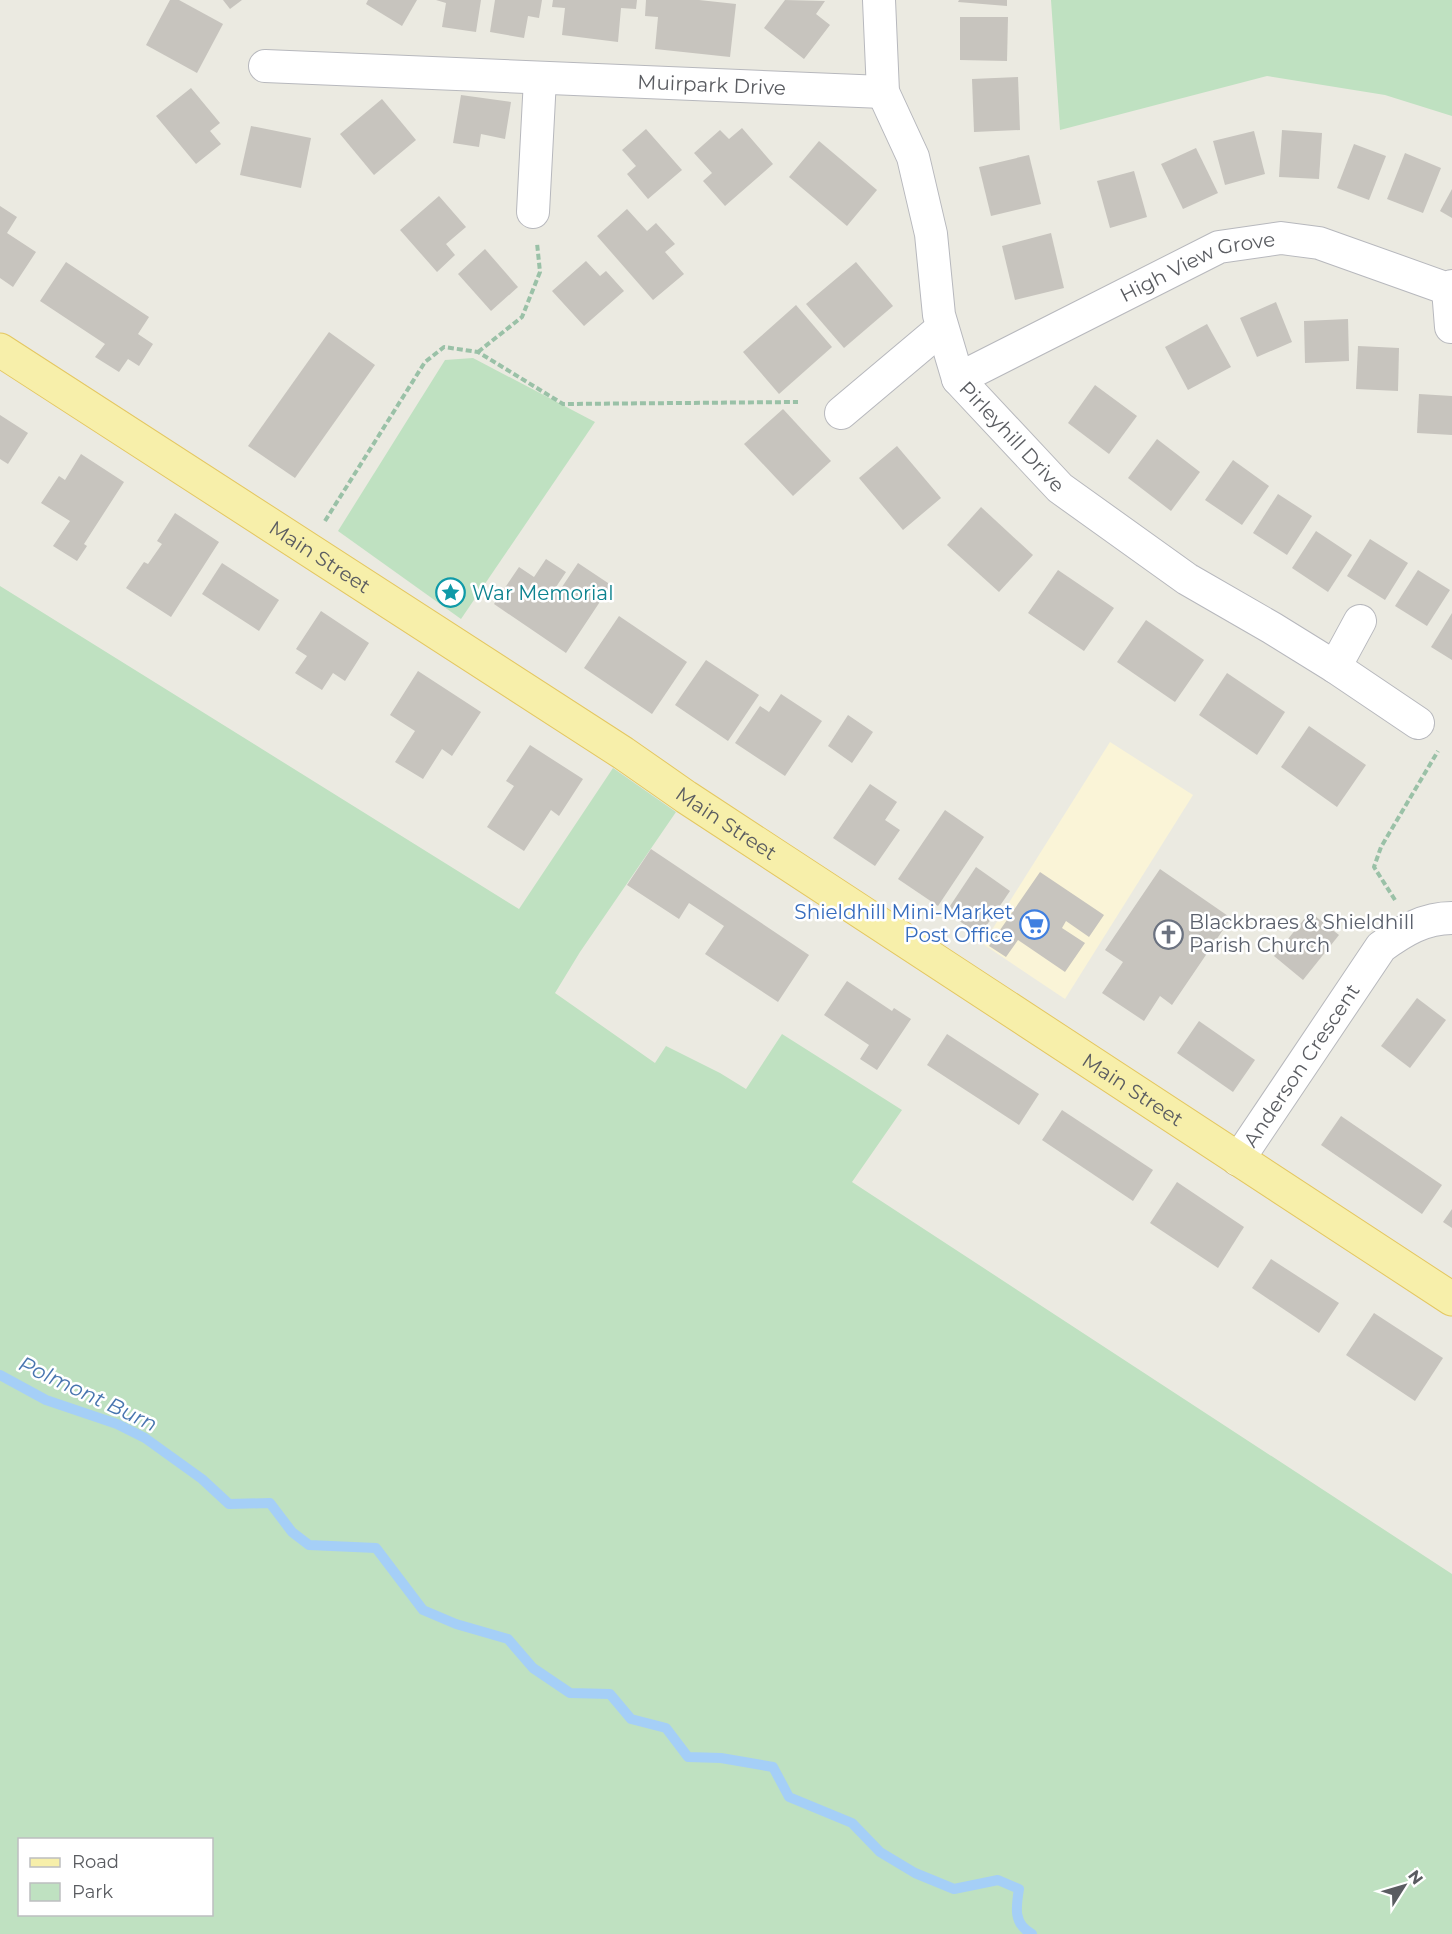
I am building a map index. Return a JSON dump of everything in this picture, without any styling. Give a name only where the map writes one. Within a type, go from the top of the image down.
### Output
[{"type":"main road","name":"Main Street","points":[[0,350],[623,753],[696,804],[1452,1299]]},
{"type":"street","name":"Pirleyhill Drive","points":[[879,0],[883,92],[913,157],[931,234],[939,315],[958,379],[1060,488],[1187,579],[1335,667],[1418,723]]},
{"type":"street","name":"Muirpark Drive","points":[[265,66],[883,92]]},
{"type":"street","points":[[533,212],[540,79]]},
{"type":"street","name":"High View Grove","points":[[958,379],[1219,247],[1281,238],[1319,243],[1450,287],[1451,327]]},
{"type":"street","points":[[841,413],[942,328]]},
{"type":"street","points":[[1335,667],[1360,621]]},
{"type":"street","name":"Anderson Crescent","points":[[1238,1160],[1381,947],[1406,929],[1438,918],[1452,918]]},
{"type":"path","points":[[478,352],[522,317],[540,272],[533,212]]},
{"type":"path","points":[[307,550],[425,362],[444,347],[478,352],[562,404],[798,402]]},
{"type":"path","points":[[1406,929],[1396,902],[1374,867],[1381,847],[1442,743]]},
{"type":"shaded area","points":[[1110,742],[1193,795],[1065,999],[983,944]]},
{"type":"green space","points":[[1051,0],[1452,0],[1452,116],[1385,95],[1267,76],[1060,130]]},
{"type":"green space","points":[[473,358],[595,422],[461,619],[338,531],[445,360]]},
{"type":"green space","points":[[0,586],[519,909],[613,768],[676,812],[580,952],[555,993],[655,1063],[666,1046],[746,1089],[782,1034],[902,1110],[852,1182],[1452,1574],[1452,1934],[0,1934]]},
{"type":"building","points":[[170,0],[179,0],[223,24],[197,73],[146,45]]},
{"type":"building","points":[[223,0],[242,0],[230,9]]},
{"type":"building","points":[[368,0],[417,0],[402,26],[366,4]]},
{"type":"building","points":[[436,0],[481,0],[476,32],[442,27],[446,3]]},
{"type":"building","points":[[495,0],[542,0],[539,18],[528,16],[524,38],[490,32]]},
{"type":"building","points":[[553,0],[637,0],[636,9],[621,8],[618,42],[562,35],[565,8],[552,7]]},
{"type":"building","points":[[646,0],[699,0],[736,4],[730,57],[655,49],[658,17],[645,16]]},
{"type":"building","points":[[785,0],[825,1],[816,14],[830,25],[804,59],[764,28]]},
{"type":"building","points":[[959,0],[1007,0],[1007,6],[958,2]]},
{"type":"building","points":[[960,17],[1008,17],[1007,61],[960,60]]},
{"type":"building","points":[[1018,77],[1020,130],[974,132],[972,79]]},
{"type":"building","points":[[191,88],[220,123],[210,131],[221,144],[196,164],[156,116]]},
{"type":"building","points":[[461,95],[511,102],[505,139],[481,134],[479,147],[453,143]]},
{"type":"building","points":[[382,99],[416,140],[374,175],[340,134]]},
{"type":"building","points":[[251,126],[311,138],[301,188],[240,175]]},
{"type":"building","points":[[742,128],[773,164],[725,206],[703,181],[712,173],[694,153],[720,130],[729,139]]},
{"type":"building","points":[[646,129],[682,170],[648,199],[627,174],[636,166],[622,150]]},
{"type":"building","points":[[1282,130],[1322,133],[1319,179],[1279,177]]},
{"type":"building","points":[[1254,131],[1265,174],[1225,185],[1213,141]]},
{"type":"building","points":[[819,141],[877,190],[847,226],[789,177]]},
{"type":"building","points":[[1354,144],[1386,156],[1369,200],[1337,188]]},
{"type":"building","points":[[1196,148],[1218,193],[1183,209],[1161,164]]},
{"type":"building","points":[[1405,153],[1441,168],[1423,213],[1387,199]]},
{"type":"building","points":[[1029,155],[1041,204],[991,216],[979,167]]},
{"type":"building","points":[[1134,171],[1147,217],[1110,228],[1097,181]]},
{"type":"building","points":[[1452,189],[1452,218],[1440,211]]},
{"type":"building","points":[[439,196],[466,227],[446,244],[455,255],[437,272],[400,230]]},
{"type":"building","points":[[0,206],[17,217],[7,233],[36,252],[13,287],[0,278]]},
{"type":"building","points":[[627,209],[647,231],[656,223],[675,244],[665,252],[684,274],[653,300],[597,236]]},
{"type":"building","points":[[1051,233],[1064,288],[1015,300],[1002,246]]},
{"type":"building","points":[[485,249],[518,287],[491,311],[458,274]]},
{"type":"building","points":[[586,261],[600,276],[606,271],[624,291],[584,326],[552,291]]},
{"type":"building","points":[[66,262],[149,317],[138,334],[153,344],[139,366],[128,359],[119,372],[95,357],[105,344],[40,301]]},
{"type":"building","points":[[856,262],[893,306],[844,348],[806,304]]},
{"type":"building","points":[[1276,302],[1292,342],[1257,357],[1240,318]]},
{"type":"building","points":[[796,305],[832,347],[779,394],[743,352]]},
{"type":"building","points":[[1348,319],[1349,361],[1305,363],[1304,321]]},
{"type":"building","points":[[1207,324],[1231,367],[1188,390],[1165,347]]},
{"type":"building","points":[[329,332],[375,365],[295,478],[248,446]]},
{"type":"building","points":[[1358,346],[1399,348],[1398,391],[1356,389]]},
{"type":"building","points":[[1095,385],[1137,416],[1109,454],[1068,423]]},
{"type":"building","points":[[1419,394],[1452,396],[1452,435],[1417,433]]},
{"type":"building","points":[[783,409],[831,461],[793,496],[744,444]]},
{"type":"building","points":[[0,415],[28,433],[8,464],[0,459]]},
{"type":"building","points":[[1157,439],[1200,472],[1171,511],[1128,478]]},
{"type":"building","points":[[897,446],[941,498],[903,530],[859,478]]},
{"type":"building","points":[[81,454],[124,482],[84,544],[87,546],[77,561],[53,546],[70,521],[41,503],[59,476],[65,480]]},
{"type":"building","points":[[1233,460],[1269,486],[1242,525],[1205,500]]},
{"type":"building","points":[[1278,494],[1312,516],[1287,555],[1253,533]]},
{"type":"building","points":[[981,507],[1033,555],[999,592],[947,545]]},
{"type":"building","points":[[175,513],[219,542],[171,617],[126,588],[144,562],[148,564],[162,544],[157,541]]},
{"type":"building","points":[[1316,531],[1352,555],[1328,592],[1292,568]]},
{"type":"building","points":[[1370,539],[1408,563],[1385,600],[1347,576]]},
{"type":"building","points":[[546,559],[566,572],[554,590],[558,593],[578,563],[611,585],[566,653],[494,604],[519,567],[534,577]]},
{"type":"building","points":[[222,563],[279,600],[259,631],[202,594]]},
{"type":"building","points":[[1058,570],[1114,608],[1084,651],[1028,613]]},
{"type":"building","points":[[1418,570],[1450,590],[1427,626],[1395,606]]},
{"type":"building","points":[[321,611],[369,643],[345,681],[333,673],[322,690],[295,673],[307,656],[296,649]]},
{"type":"building","points":[[1452,613],[1452,660],[1431,647]]},
{"type":"building","points":[[619,616],[687,662],[652,714],[584,668]]},
{"type":"building","points":[[1146,620],[1204,660],[1175,702],[1117,662]]},
{"type":"building","points":[[706,660],[759,695],[728,741],[675,705]]},
{"type":"building","points":[[418,671],[481,712],[452,756],[442,749],[423,779],[395,762],[415,731],[390,715]]},
{"type":"building","points":[[1227,673],[1285,712],[1257,755],[1199,715]]},
{"type":"building","points":[[781,694],[822,721],[785,776],[735,743],[760,706],[769,712]]},
{"type":"building","points":[[848,715],[873,732],[852,763],[828,746]]},
{"type":"building","points":[[1309,726],[1366,765],[1337,807],[1281,767]]},
{"type":"building","points":[[530,745],[583,779],[559,816],[551,810],[524,851],[487,827],[514,786],[506,781]]},
{"type":"building","points":[[870,784],[897,802],[885,820],[900,830],[875,866],[833,838]]},
{"type":"building","points":[[945,810],[984,837],[938,906],[898,879]]},
{"type":"building","points":[[651,849],[809,955],[778,1002],[705,954],[724,926],[689,903],[679,919],[627,885]]},
{"type":"building","points":[[976,867],[1010,891],[980,935],[946,912]]},
{"type":"building","name":"Blackbraes & Shieldhill Parish Church","points":[[1160,869],[1231,918],[1172,1005],[1160,996],[1144,1021],[1102,993],[1123,962],[1105,950]]},
{"type":"building","name":"Shieldhill Mini-Market Post Office","points":[[1040,872],[1104,915],[1089,937],[1066,921],[1062,928],[1085,943],[1065,972],[1018,940],[1006,957],[989,946]]},
{"type":"building","points":[[1310,912],[1339,935],[1303,980],[1274,956]]},
{"type":"building","points":[[847,981],[892,1011],[894,1008],[911,1019],[877,1070],[860,1059],[869,1045],[824,1015]]},
{"type":"building","points":[[1417,998],[1446,1020],[1410,1068],[1381,1046]]},
{"type":"building","points":[[1199,1021],[1255,1060],[1233,1092],[1177,1053]]},
{"type":"building","points":[[947,1034],[1039,1094],[1019,1125],[927,1065]]},
{"type":"building","points":[[1062,1110],[1153,1170],[1133,1201],[1042,1140]]},
{"type":"building","points":[[1341,1116],[1442,1185],[1422,1214],[1321,1145]]},
{"type":"building","points":[[1177,1182],[1244,1227],[1218,1268],[1150,1223]]},
{"type":"building","points":[[1452,1209],[1452,1228],[1443,1222]]},
{"type":"building","points":[[1271,1259],[1339,1303],[1319,1333],[1252,1288]]},
{"type":"building","points":[[1374,1313],[1443,1358],[1415,1401],[1346,1355]]},
{"type":"waterway","name":"Polmont Burn","points":[[0,1375],[46,1400],[117,1424],[145,1438],[202,1479],[229,1504],[270,1503],[292,1532],[309,1545],[376,1548],[423,1610],[456,1624],[508,1639],[533,1668],[570,1693],[610,1694],[631,1719],[666,1728],[688,1757],[721,1758],[773,1767],[789,1797],[852,1823],[880,1852],[915,1873],[954,1889],[998,1880],[1019,1889],[1017,1914],[1022,1925],[1032,1934]]},
{"type":"place","name":"War Memorial","points":[[451,593]]},
{"type":"place","name":"Shieldhill Mini-Market Post Office","points":[[1034,924]]},
{"type":"place","name":"Blackbraes & Shieldhill Parish Church","points":[[1168,934]]}]
